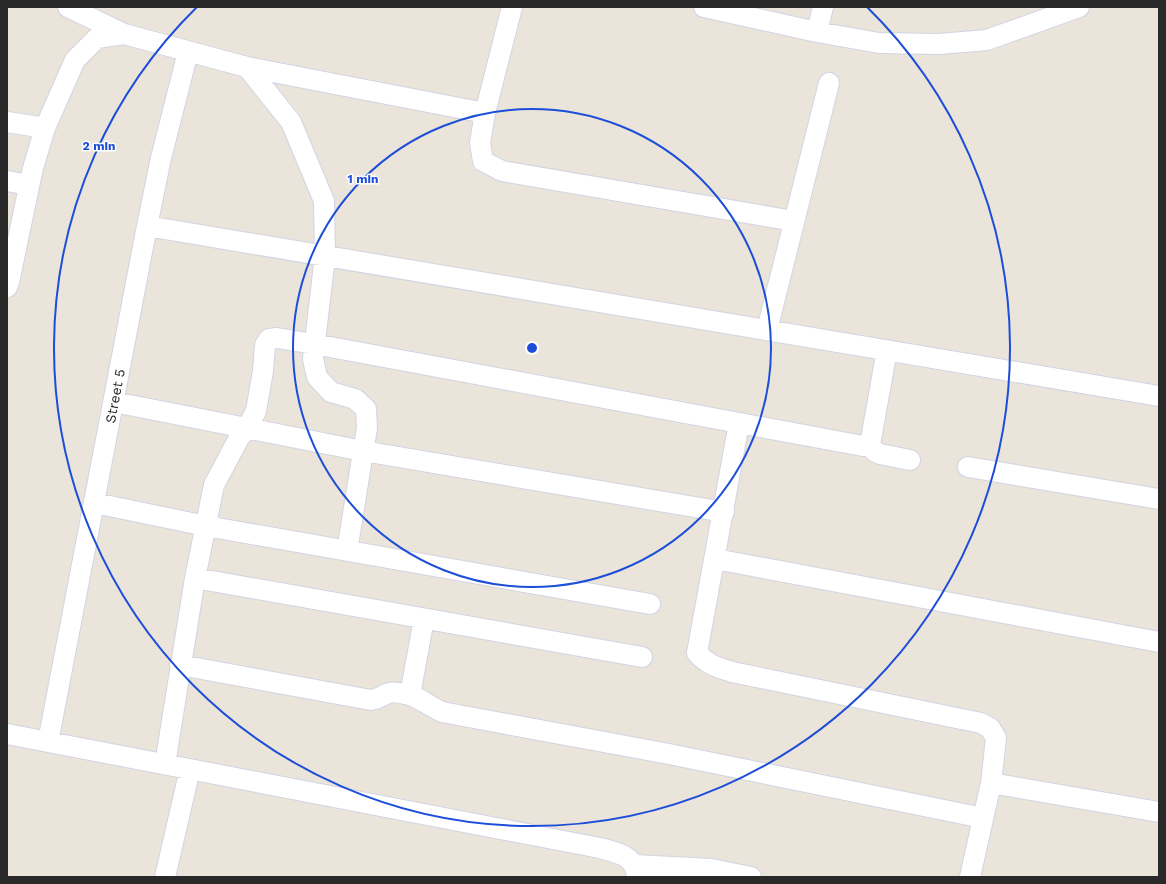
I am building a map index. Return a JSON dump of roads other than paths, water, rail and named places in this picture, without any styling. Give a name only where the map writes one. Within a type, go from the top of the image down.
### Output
[{"type":"street","points":[[68,7],[124,34],[247,67],[485,113]]},
{"type":"street","points":[[512,7],[485,113],[480,143],[483,161],[502,171],[794,221]]},
{"type":"street","points":[[704,7],[817,32],[879,43],[939,44],[987,40],[1079,7]]},
{"type":"street","points":[[817,32],[823,7]]},
{"type":"street","points":[[7,287],[33,168],[45,128],[74,60],[97,38],[124,34]]},
{"type":"street","name":"Street 5","points":[[48,742],[147,226],[161,158],[188,52]]},
{"type":"street","points":[[247,67],[291,122],[324,201],[325,256],[313,359],[317,377],[331,392],[355,399],[366,409],[367,428],[347,551]]},
{"type":"street","points":[[767,330],[829,83]]},
{"type":"street","points":[[7,122],[45,128]]},
{"type":"street","points":[[7,181],[29,185]]},
{"type":"street","points":[[147,226],[1159,396]]},
{"type":"street","points":[[164,764],[195,578],[214,485],[239,438],[247,428],[256,411],[263,371],[265,345],[269,339],[277,338],[314,344],[862,446],[869,443],[871,439],[888,350]]},
{"type":"street","points":[[114,402],[363,450],[724,512]]},
{"type":"street","points":[[739,423],[724,512],[697,653],[710,665],[732,672],[981,723],[990,728],[996,738],[991,783],[970,877]]},
{"type":"street","points":[[869,443],[874,451],[880,454],[910,460]]},
{"type":"street","points":[[968,467],[1159,499]]},
{"type":"street","points":[[95,503],[206,526],[650,604]]},
{"type":"street","points":[[715,559],[1159,642]]},
{"type":"street","points":[[195,578],[642,657]]},
{"type":"street","points":[[410,695],[424,619]]},
{"type":"street","points":[[180,665],[371,700],[376,700],[387,693],[392,692],[410,695],[442,712],[669,754],[983,818]]},
{"type":"street","points":[[7,734],[600,848],[623,855],[636,871],[711,869],[751,877]]},
{"type":"street","points":[[165,877],[190,769]]},
{"type":"street","points":[[991,783],[1159,812]]}]
